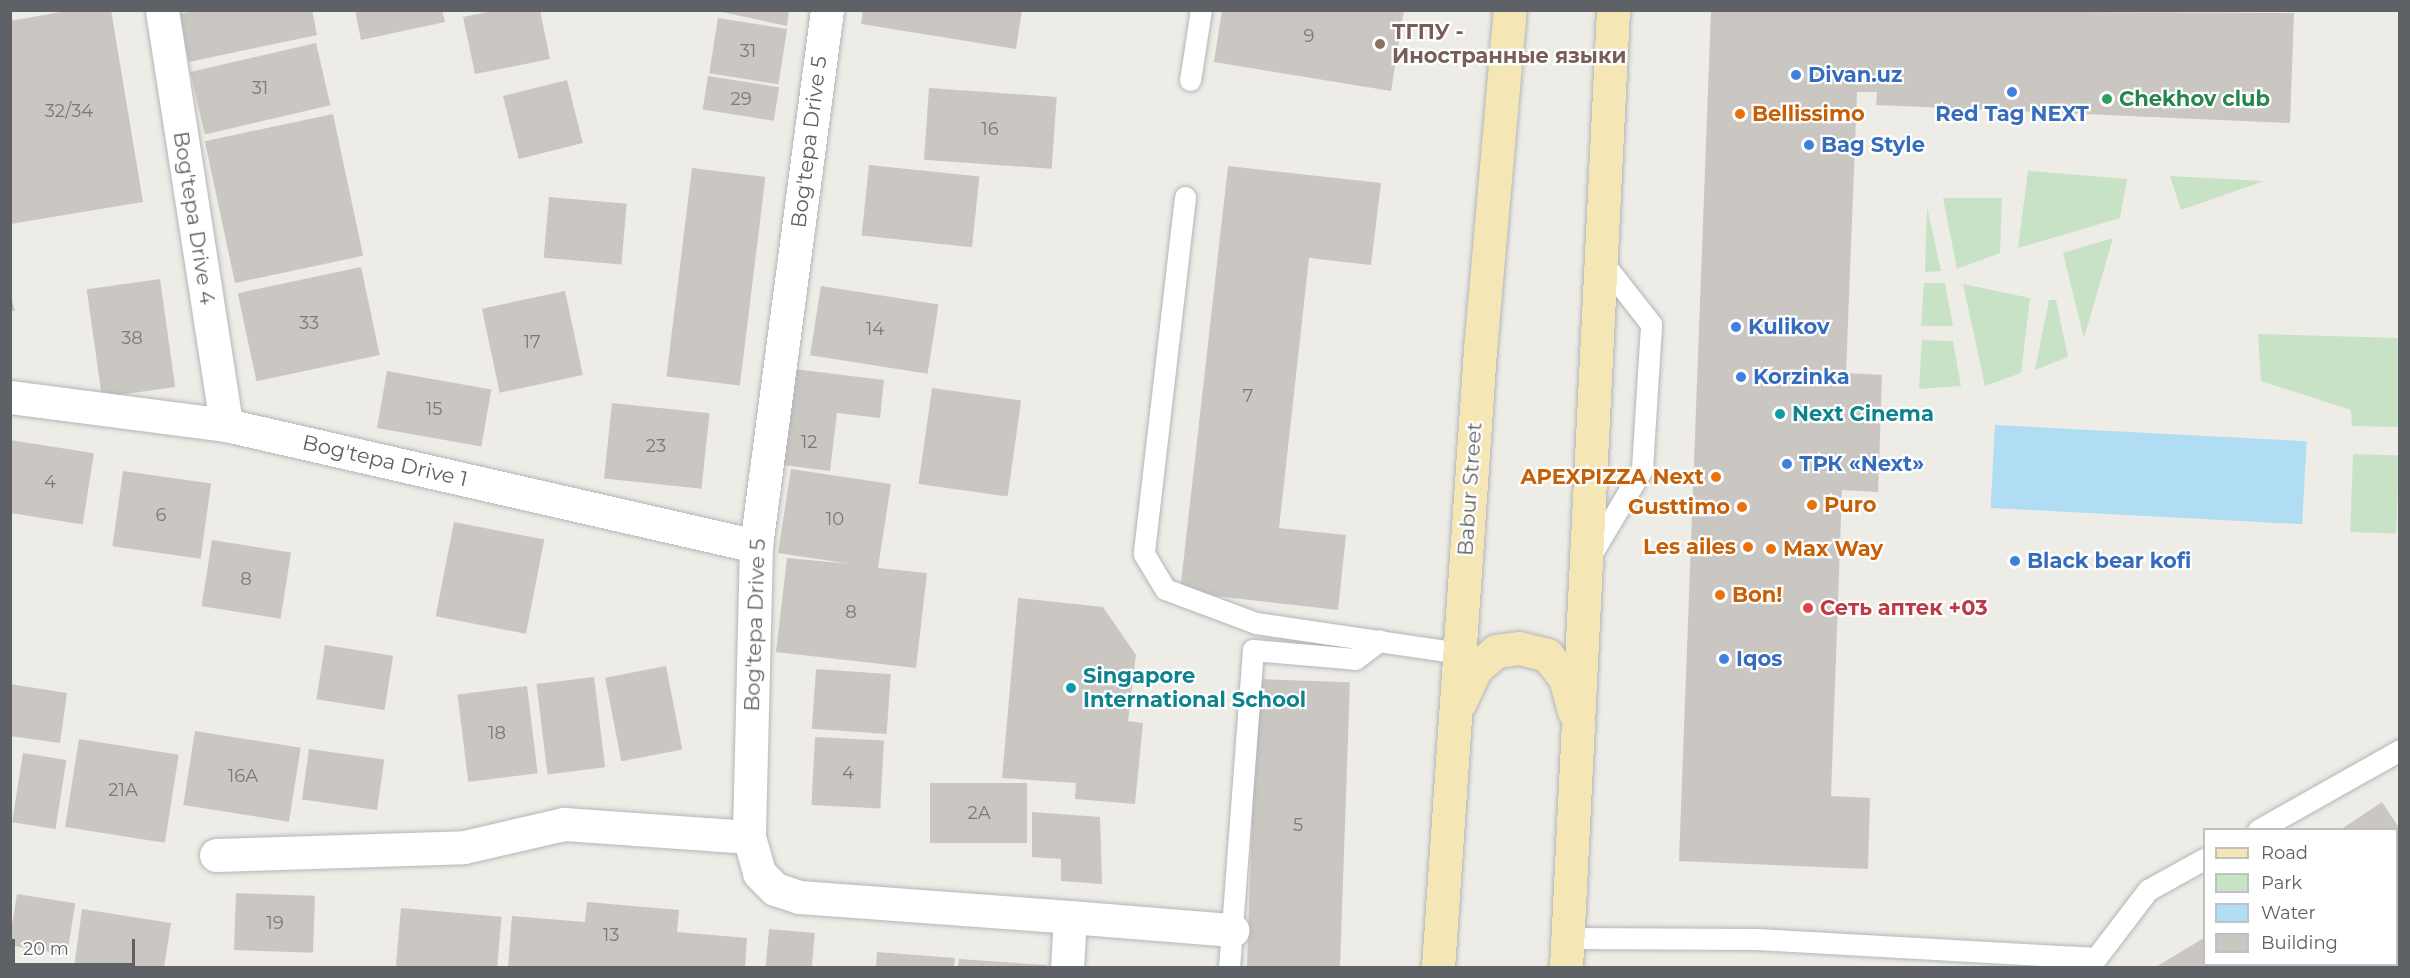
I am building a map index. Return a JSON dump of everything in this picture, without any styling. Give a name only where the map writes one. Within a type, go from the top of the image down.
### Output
[{"type":"main road","name":"Babur Street","points":[[1438,968],[1455,712],[1510,10]]},
{"type":"main road","points":[[1567,953],[1613,10]]},
{"type":"main road","points":[[1455,712],[1476,668],[1496,651],[1519,648],[1547,655],[1565,678],[1578,724]]},
{"type":"street","name":"Bog'tepa Drive 4","points":[[162,10],[226,425]]},
{"type":"street","name":"Bog'tepa Drive 5","points":[[827,10],[756,546],[749,837],[759,873],[775,889],[799,897],[1232,930]]},
{"type":"street","name":"Bog'tepa Drive 1","points":[[10,396],[226,425],[756,546]]},
{"type":"street","points":[[216,855],[464,847],[564,824],[749,837]]},
{"type":"street","points":[[1067,968],[1070,917]]},
{"type":"lane","points":[[1190,80],[1201,10]]},
{"type":"lane","points":[[1185,197],[1144,554],[1165,589],[1245,619],[1460,653]]},
{"type":"lane","points":[[1586,562],[1642,469],[1651,324],[1601,260]]},
{"type":"lane","points":[[1229,968],[1253,650],[1355,659],[1380,640]]},
{"type":"lane","points":[[2263,828],[2400,750]]},
{"type":"lane","points":[[1567,953],[1757,939],[2096,958],[2148,890],[2203,860]]},
{"type":"green space","points":[[2028,171],[2127,179],[2120,218],[2018,248]]},
{"type":"green space","points":[[2170,176],[2264,181],[2181,210]]},
{"type":"green space","points":[[1943,198],[2002,198],[2000,253],[1957,269]]},
{"type":"green space","points":[[1927,207],[1941,271],[1925,272]]},
{"type":"green space","points":[[2113,238],[2084,338],[2063,253]]},
{"type":"green space","points":[[1924,283],[1945,283],[1953,326],[1921,326]]},
{"type":"green space","points":[[1963,284],[2030,298],[2021,373],[1985,386]]},
{"type":"green space","points":[[2049,300],[2056,300],[2068,357],[2035,370]]},
{"type":"green space","points":[[2258,334],[2399,338],[2399,427],[2352,426],[2351,410],[2261,381]]},
{"type":"green space","points":[[1922,340],[1953,341],[1961,386],[1919,389]]},
{"type":"green space","points":[[2353,454],[2399,456],[2396,534],[2350,532]]},
{"type":"water","points":[[1995,425],[2307,441],[2302,524],[1991,508]]},
{"type":"building","points":[[72,10],[111,10],[143,202],[11,224],[10,21]]},
{"type":"building","points":[[197,10],[312,10],[317,35],[189,62],[179,14]]},
{"type":"building","points":[[355,10],[442,10],[445,22],[361,40]]},
{"type":"building","points":[[497,10],[540,10],[550,59],[475,74],[463,17]]},
{"type":"building","points":[[712,10],[789,10],[787,26]]},
{"type":"building","points":[[863,10],[1022,10],[1016,49],[861,24]]},
{"type":"building","points":[[1222,10],[1404,10],[1391,91],[1214,62]]},
{"type":"building","name":"ТРК «Next»","points":[[1711,10],[2294,13],[2290,123],[1876,105],[1877,92],[1857,92],[1846,373],[1882,375],[1880,438],[1878,492],[1842,490],[1831,796],[1870,798],[1868,869],[1679,861]]},
{"type":"building","points":[[718,18],[787,29],[778,84],[709,73]]},
{"type":"building","points":[[316,43],[330,105],[205,134],[190,72]]},
{"type":"building","points":[[708,76],[779,87],[774,121],[703,110]]},
{"type":"building","points":[[567,80],[583,143],[519,159],[503,96]]},
{"type":"building","points":[[929,88],[1057,97],[1052,169],[924,160]]},
{"type":"building","points":[[333,114],[363,256],[235,283],[205,141]]},
{"type":"building","points":[[869,165],[979,177],[972,247],[862,236]]},
{"type":"building","points":[[1228,166],[1381,183],[1371,265],[1309,258],[1279,528],[1346,535],[1338,610],[1180,592]]},
{"type":"building","points":[[692,168],[765,177],[740,385],[666,376]]},
{"type":"building","points":[[549,197],[627,204],[621,265],[544,258]]},
{"type":"building","points":[[361,267],[380,355],[256,381],[238,293]]},
{"type":"building","points":[[160,279],[175,387],[102,397],[87,289]]},
{"type":"building","points":[[821,286],[939,305],[928,374],[810,355]]},
{"type":"building","points":[[565,291],[583,375],[500,393],[482,309]]},
{"type":"building","points":[[10,292],[15,311],[10,311]]},
{"type":"building","points":[[794,369],[884,380],[880,418],[837,413],[830,471],[783,465]]},
{"type":"building","points":[[387,371],[491,389],[481,447],[377,428]]},
{"type":"building","points":[[932,388],[1021,401],[1008,497],[919,484]]},
{"type":"building","points":[[612,403],[709,413],[702,489],[604,479]]},
{"type":"building","points":[[10,440],[94,453],[83,524],[10,513]]},
{"type":"building","points":[[791,469],[891,484],[878,568],[927,573],[916,668],[776,652],[787,558],[851,564],[778,553]]},
{"type":"building","points":[[123,471],[211,483],[201,559],[112,546]]},
{"type":"building","points":[[454,522],[544,540],[526,634],[436,616]]},
{"type":"building","points":[[212,540],[291,553],[281,619],[202,606]]},
{"type":"building","name":"Singapore International School","points":[[1018,598],[1103,607],[1136,655],[1128,721],[1143,723],[1135,804],[1075,799],[1076,783],[1002,778]]},
{"type":"building","points":[[325,645],[393,656],[385,710],[316,699]]},
{"type":"building","points":[[666,666],[682,749],[621,761],[605,678]]},
{"type":"building","points":[[816,669],[891,674],[887,734],[812,729]]},
{"type":"building","points":[[594,677],[605,767],[548,774],[536,684]]},
{"type":"building","points":[[1257,679],[1350,682],[1340,968],[1247,968]]},
{"type":"building","points":[[10,684],[67,693],[60,743],[10,736]]},
{"type":"building","points":[[527,686],[538,773],[468,782],[458,695]]},
{"type":"building","points":[[195,731],[301,748],[289,822],[183,805]]},
{"type":"building","points":[[815,737],[884,741],[880,809],[811,805]]},
{"type":"building","points":[[79,739],[179,755],[165,843],[65,827]]},
{"type":"building","points":[[309,749],[384,760],[377,810],[302,800]]},
{"type":"building","points":[[23,753],[66,760],[56,829],[12,822]]},
{"type":"building","points":[[930,783],[1027,783],[1027,843],[930,843]]},
{"type":"building","points":[[2382,802],[2400,829],[2398,842],[2398,828],[2343,828]]},
{"type":"building","points":[[1032,812],[1100,817],[1102,884],[1061,881],[1061,859],[1032,857]]},
{"type":"building","points":[[236,893],[315,896],[313,953],[234,950]]},
{"type":"building","points":[[17,894],[75,903],[67,955],[10,946]]},
{"type":"building","points":[[587,902],[679,910],[677,932],[747,938],[745,968],[508,968],[512,916],[585,922]]},
{"type":"building","points":[[401,908],[502,917],[497,968],[396,968]]},
{"type":"building","points":[[82,909],[171,923],[164,968],[74,968]]},
{"type":"building","points":[[769,929],[815,933],[812,968],[766,968]]},
{"type":"building","points":[[2203,939],[2203,966],[2309,968],[2154,968]]},
{"type":"building","points":[[877,952],[955,958],[954,968],[876,968]]},
{"type":"building","points":[[959,959],[1047,965],[1047,968],[958,968]]},
{"type":"place","name":"ТГПУ - Иностранные языки","points":[[1380,44]]},
{"type":"place","name":"Divan.uz","points":[[1796,75]]},
{"type":"place","name":"Red Tag NEXT","points":[[2012,92]]},
{"type":"place","name":"Chekhov club","points":[[2107,99]]},
{"type":"place","name":"Bellissimo","points":[[1740,114]]},
{"type":"place","name":"Bag Style","points":[[1809,145]]},
{"type":"place","name":"Kulikov","points":[[1736,327]]},
{"type":"place","name":"Korzinka","points":[[1741,377]]},
{"type":"place","name":"Next Cinema","points":[[1780,414]]},
{"type":"place","name":"ТРК «Next»","points":[[1787,464]]},
{"type":"place","name":"APEXPIZZA Next","points":[[1716,477]]},
{"type":"place","name":"Puro","points":[[1812,505]]},
{"type":"place","name":"Gusttimo","points":[[1742,507]]},
{"type":"place","name":"Les ailes","points":[[1748,547]]},
{"type":"place","name":"Max Way","points":[[1771,549]]},
{"type":"place","name":"Black bear kofi","points":[[2015,561]]},
{"type":"place","name":"Bon!","points":[[1720,595]]},
{"type":"place","name":"Сеть аптек +03","points":[[1808,608]]},
{"type":"place","name":"Iqos","points":[[1724,659]]},
{"type":"place","name":"Singapore International School","points":[[1071,688]]}]
